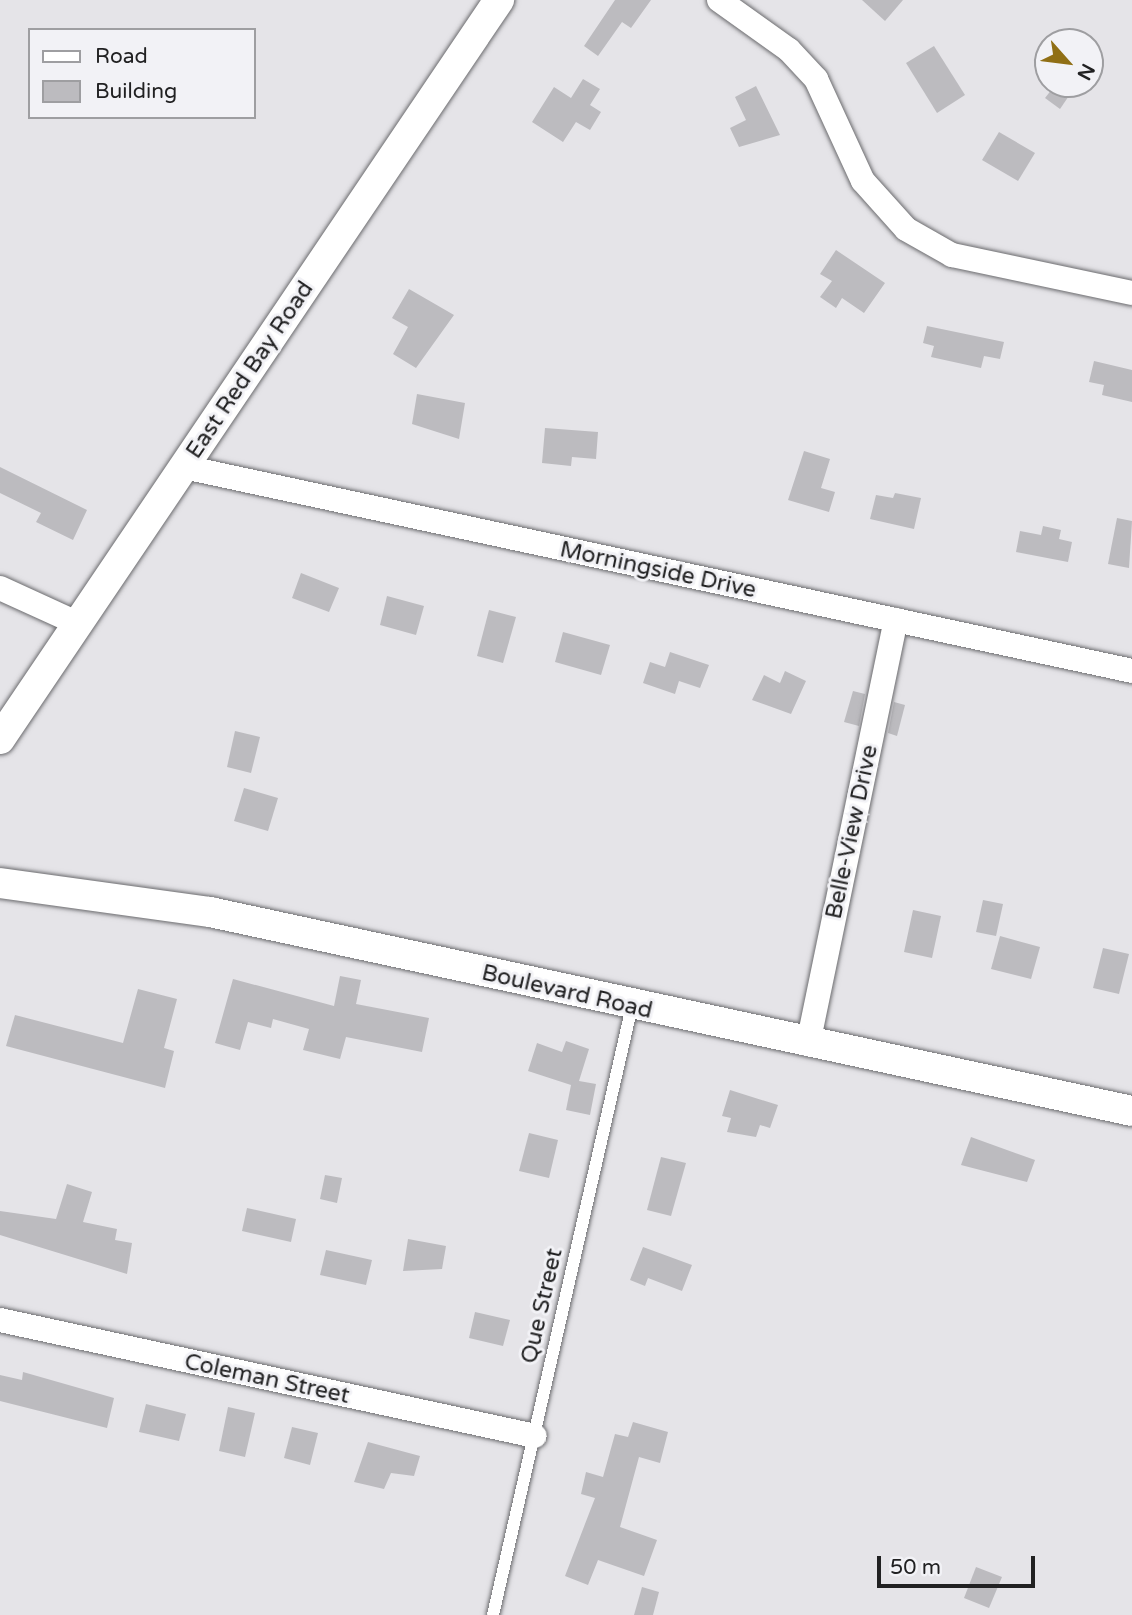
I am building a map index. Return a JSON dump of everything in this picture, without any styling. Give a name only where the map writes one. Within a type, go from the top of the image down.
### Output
[{"type":"street","name":"East Red Bay Road","points":[[0,739],[499,0]]},
{"type":"street","points":[[719,0],[789,50],[817,79],[863,181],[906,229],[976,262],[1132,293]]},
{"type":"street","name":"Morningside Drive","points":[[184,467],[1132,671]]},
{"type":"street","points":[[0,589],[79,624]]},
{"type":"street","name":"Belle-View Drive","points":[[807,1044],[896,620]]},
{"type":"street","name":"Boulevard Road","points":[[0,883],[210,912],[807,1044],[1132,1111]]},
{"type":"street","name":"Coleman Street","points":[[0,1320],[535,1436]]},
{"type":"lane","name":"Que Street","points":[[494,1615],[632,1006]]},
{"type":"building","points":[[615,0],[651,0],[631,28],[622,22],[598,56],[584,46]]},
{"type":"building","points":[[862,0],[903,0],[885,21]]},
{"type":"building","points":[[934,46],[965,95],[937,113],[906,63]]},
{"type":"building","points":[[583,79],[600,89],[590,105],[601,112],[590,130],[576,122],[563,142],[532,122],[554,87],[571,98]]},
{"type":"building","points":[[756,86],[780,135],[739,147],[730,128],[746,120],[735,97]]},
{"type":"building","points":[[1045,98],[1067,98],[1060,109]]},
{"type":"building","points":[[999,132],[1035,153],[1018,181],[982,160]]},
{"type":"building","points":[[836,250],[885,283],[864,313],[842,298],[836,308],[820,297],[832,281],[820,274]]},
{"type":"building","points":[[409,289],[454,315],[416,368],[393,354],[408,327],[392,318]]},
{"type":"building","points":[[927,326],[1004,342],[1000,359],[984,356],[981,368],[931,357],[934,346],[923,343]]},
{"type":"building","points":[[1094,361],[1132,370],[1132,402],[1102,395],[1104,385],[1089,382]]},
{"type":"building","points":[[417,394],[465,403],[459,439],[412,424]]},
{"type":"building","points":[[545,428],[598,432],[596,459],[572,457],[571,466],[542,463]]},
{"type":"building","points":[[804,451],[830,459],[821,488],[835,492],[829,512],[788,500]]},
{"type":"building","points":[[0,467],[87,510],[73,540],[36,522],[41,513],[0,493]]},
{"type":"building","points":[[895,493],[921,498],[914,529],[870,519],[876,495],[893,498]]},
{"type":"building","points":[[1117,518],[1132,521],[1129,568],[1108,564]]},
{"type":"building","points":[[1043,526],[1061,530],[1059,539],[1072,542],[1068,562],[1016,552],[1020,531],[1041,535]]},
{"type":"building","points":[[301,573],[339,588],[329,612],[292,598]]},
{"type":"building","points":[[387,596],[424,606],[416,635],[380,625]]},
{"type":"building","points":[[489,610],[516,617],[503,663],[477,656]]},
{"type":"building","points":[[563,632],[610,645],[601,675],[555,662]]},
{"type":"building","points":[[670,652],[709,665],[700,688],[679,681],[675,694],[643,683],[650,662],[665,667]]},
{"type":"building","points":[[785,671],[806,681],[791,714],[752,700],[764,675],[780,683]]},
{"type":"building","points":[[853,691],[865,694],[859,726],[844,722]]},
{"type":"building","points":[[894,702],[905,705],[897,736],[888,733]]},
{"type":"building","points":[[235,731],[260,737],[251,773],[227,767]]},
{"type":"building","points":[[244,788],[278,798],[268,831],[234,821]]},
{"type":"building","points":[[983,900],[1003,904],[996,936],[976,932]]},
{"type":"building","points":[[913,910],[941,916],[932,958],[904,952]]},
{"type":"building","points":[[1000,936],[1040,947],[1031,979],[991,969]]},
{"type":"building","points":[[1103,948],[1129,954],[1119,994],[1093,988]]},
{"type":"building","points":[[340,976],[361,980],[356,1004],[429,1018],[422,1052],[346,1037],[340,1059],[303,1050],[309,1029],[273,1019],[271,1028],[248,1022],[240,1050],[215,1043],[233,979],[334,1006]]},
{"type":"building","points":[[138,989],[177,999],[164,1048],[174,1051],[165,1088],[6,1046],[15,1015],[123,1043]]},
{"type":"building","points":[[566,1041],[589,1049],[579,1081],[596,1084],[590,1115],[566,1110],[571,1085],[528,1071],[537,1043],[562,1052]]},
{"type":"building","points":[[730,1090],[778,1105],[770,1128],[760,1125],[756,1137],[727,1132],[731,1118],[722,1116]]},
{"type":"building","points":[[529,1133],[558,1140],[549,1178],[519,1171]]},
{"type":"building","points":[[971,1137],[1035,1160],[1027,1182],[961,1165]]},
{"type":"building","points":[[661,1157],[686,1163],[671,1216],[647,1210]]},
{"type":"building","points":[[325,1175],[342,1178],[337,1203],[320,1199]]},
{"type":"building","points":[[67,1184],[92,1192],[83,1222],[117,1229],[115,1240],[132,1243],[127,1274],[0,1235],[0,1211],[56,1219]]},
{"type":"building","points":[[247,1208],[296,1219],[291,1242],[242,1231]]},
{"type":"building","points":[[408,1239],[446,1246],[442,1269],[403,1271]]},
{"type":"building","points":[[643,1247],[692,1265],[682,1291],[648,1278],[645,1286],[630,1280]]},
{"type":"building","points":[[326,1250],[372,1260],[366,1285],[320,1275]]},
{"type":"building","points":[[475,1312],[510,1320],[503,1346],[469,1338]]},
{"type":"building","points":[[23,1372],[114,1398],[107,1428],[0,1401],[0,1375],[22,1380]]},
{"type":"building","points":[[146,1404],[186,1414],[179,1441],[139,1432]]},
{"type":"building","points":[[228,1407],[255,1413],[245,1457],[219,1451]]},
{"type":"building","points":[[633,1422],[668,1432],[660,1463],[639,1457],[620,1527],[657,1540],[644,1576],[598,1560],[588,1585],[565,1576],[595,1498],[581,1494],[586,1472],[603,1477],[615,1434],[628,1437]]},
{"type":"building","points":[[292,1427],[318,1433],[310,1465],[284,1458]]},
{"type":"building","points":[[368,1442],[420,1456],[414,1476],[391,1473],[384,1489],[354,1482]]},
{"type":"building","points":[[976,1567],[1002,1577],[989,1608],[964,1598]]},
{"type":"building","points":[[642,1587],[659,1592],[653,1615],[634,1615]]}]
